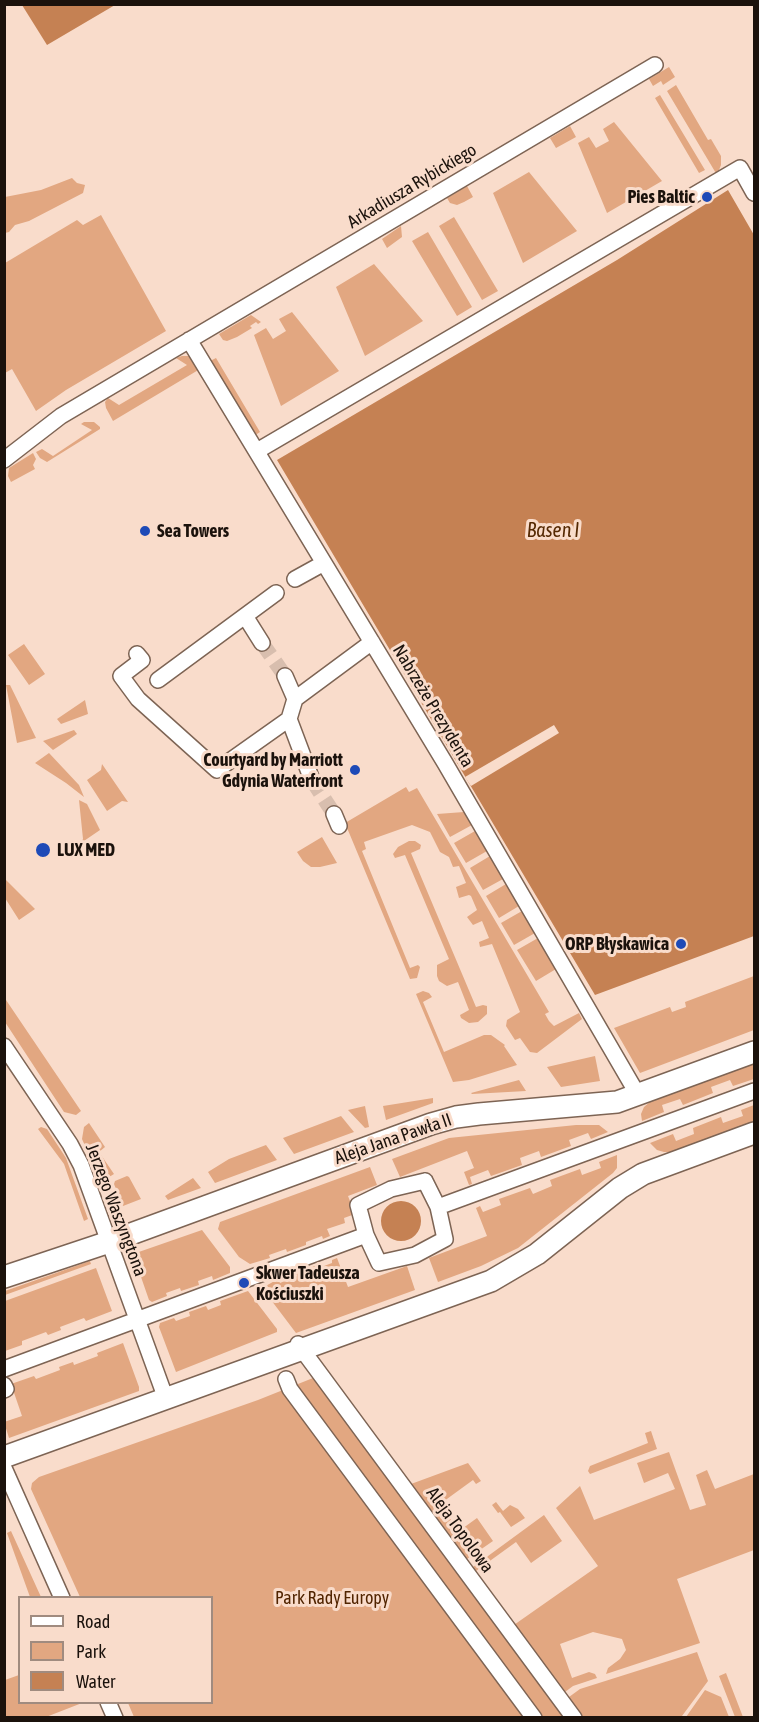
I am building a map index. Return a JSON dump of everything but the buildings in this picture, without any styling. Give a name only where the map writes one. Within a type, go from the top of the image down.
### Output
[{"type":"street","name":"Arkadiusza Rybickiego","points":[[4,460],[60,416],[655,65]]},
{"type":"street","points":[[256,451],[740,168],[754,193]]},
{"type":"street","name":"Nabrzeże Prezydenta","points":[[189,340],[445,764],[638,1095]]},
{"type":"street","points":[[295,579],[324,563]]},
{"type":"street","points":[[148,690],[276,593]]},
{"type":"street","points":[[245,616],[262,643]]},
{"type":"street","points":[[312,780],[289,719],[295,699],[372,642]]},
{"type":"street","points":[[137,654],[142,660],[121,676],[148,690],[217,770],[289,719]]},
{"type":"street","points":[[285,676],[295,699]]},
{"type":"street","name":"Jerzego Waszyngtona","points":[[4,1046],[70,1144],[81,1165],[166,1399]]},
{"type":"street","name":"Aleja Jana Pawła II","points":[[109,1242],[456,1117],[617,1102],[754,1052]]},
{"type":"street","points":[[438,1207],[754,1091]]},
{"type":"street","points":[[4,1457],[304,1352],[492,1281],[537,1254],[620,1188],[644,1174],[754,1133]]},
{"type":"street","points":[[425,1180],[438,1207],[446,1239],[415,1255],[380,1263],[366,1234],[358,1205],[391,1189],[425,1180]]},
{"type":"street","points":[[4,1369],[366,1234]]},
{"type":"street","points":[[4,1277],[109,1242]]},
{"type":"street","name":"Aleja Topolowa","points":[[304,1352],[574,1718]]},
{"type":"street","points":[[286,1379],[290,1389],[534,1718]]},
{"type":"street","points":[[4,1385],[6,1389],[4,1390]]},
{"type":"street","points":[[4,1468],[61,1596]]},
{"type":"street","points":[[109,1704],[115,1718]]},
{"type":"green space","points":[[669,67],[675,77],[663,85],[661,81],[653,86],[649,79]]},
{"type":"green space","points":[[676,85],[708,140],[711,139],[721,156],[721,165],[717,175],[667,91]]},
{"type":"green space","points":[[660,95],[705,170],[699,173],[655,98]]},
{"type":"green space","points":[[614,122],[662,181],[607,213],[578,143],[589,137],[596,148],[609,141],[603,129]]},
{"type":"green space","points":[[570,126],[576,137],[556,148],[550,138]]},
{"type":"green space","points":[[529,172],[577,231],[523,263],[493,193]]},
{"type":"green space","points":[[72,178],[77,183],[85,185],[83,193],[29,221],[15,225],[5,233],[5,197],[41,190]]},
{"type":"green space","points":[[467,186],[473,197],[457,205],[450,203],[447,198]]},
{"type":"green space","points":[[101,215],[166,331],[66,390],[36,411],[12,369],[5,373],[5,263],[77,220],[83,225]]},
{"type":"green space","points":[[454,217],[498,291],[482,300],[439,226]]},
{"type":"green space","points":[[401,226],[402,237],[387,248],[382,239]]},
{"type":"green space","points":[[428,232],[472,307],[457,316],[412,241]]},
{"type":"green space","points":[[374,264],[423,321],[365,356],[336,287]]},
{"type":"green space","points":[[292,312],[339,371],[281,406],[254,335],[266,328],[273,339],[286,331],[279,319]]},
{"type":"green space","points":[[251,315],[261,322],[258,324],[256,322],[250,326],[252,328],[237,337],[227,341],[223,340],[219,334]]},
{"type":"green space","points":[[190,356],[200,369],[113,421],[106,408],[105,402],[108,398],[119,405],[187,365],[176,358]]},
{"type":"green space","points":[[216,358],[260,432],[254,436],[210,361]]},
{"type":"green space","points":[[94,422],[100,429],[47,462],[40,458],[36,452],[42,449],[53,456],[92,430],[81,424]]},
{"type":"green space","points":[[33,453],[36,459],[33,465],[35,469],[11,482],[8,476],[9,468]]},
{"type":"green space","points":[[24,644],[45,674],[29,685],[8,655]]},
{"type":"green space","points":[[6,685],[10,685],[36,738],[17,743]]},
{"type":"green space","points":[[85,700],[88,714],[61,724],[57,719]]},
{"type":"green space","points":[[74,730],[77,734],[53,750],[43,741]]},
{"type":"green space","points":[[49,753],[79,785],[84,797],[35,763]]},
{"type":"green space","points":[[102,764],[128,802],[122,801],[107,811],[87,780],[101,770]]},
{"type":"green space","points":[[406,787],[409,792],[417,788],[549,1012],[545,1014],[549,1021],[554,1026],[579,1013],[582,1019],[537,1053],[530,1052],[520,1038],[515,1040],[506,1026],[507,1020],[520,1012],[492,944],[480,947],[479,942],[489,938],[482,921],[473,925],[467,917],[477,910],[471,896],[459,898],[456,887],[466,883],[459,866],[453,867],[449,857],[440,852],[430,832],[412,825],[364,842],[366,849],[362,851],[410,968],[418,965],[420,967],[417,978],[410,979],[345,823]]},
{"type":"green space","points":[[79,800],[87,804],[100,830],[81,843],[83,839]]},
{"type":"green space","points":[[464,812],[472,825],[450,837],[437,814]]},
{"type":"green space","points":[[475,831],[487,851],[466,863],[454,843]]},
{"type":"green space","points":[[322,837],[337,863],[311,867],[297,852]]},
{"type":"green space","points":[[409,841],[415,841],[421,845],[420,849],[411,853],[476,1007],[487,1006],[487,1014],[478,1022],[469,1023],[461,1018],[460,1015],[469,1010],[458,982],[447,986],[439,981],[437,976],[437,965],[449,959],[405,855],[395,858],[393,854],[398,847]]},
{"type":"green space","points":[[490,856],[503,879],[483,890],[470,868]]},
{"type":"green space","points":[[4,878],[35,909],[19,920],[5,898]]},
{"type":"green space","points":[[506,884],[519,906],[499,918],[486,896]]},
{"type":"green space","points":[[522,911],[535,933],[514,945],[501,923]]},
{"type":"green space","points":[[538,938],[556,969],[536,981],[517,950]]},
{"type":"green space","points":[[754,976],[754,1030],[640,1073],[614,1028],[670,1007],[672,1012],[686,1007],[685,1002]]},
{"type":"green space","points":[[423,991],[432,997],[423,1002],[444,1052],[484,1035],[491,1035],[505,1045],[517,1065],[469,1080],[453,1082],[416,994]]},
{"type":"green space","points":[[6,1000],[81,1111],[76,1115],[64,1112],[5,1022]]},
{"type":"green space","points":[[595,1056],[600,1081],[561,1087],[547,1067]]},
{"type":"green space","points":[[754,1062],[754,1079],[733,1086],[730,1080],[711,1087],[713,1093],[683,1105],[680,1099],[662,1105],[664,1112],[642,1121],[641,1114],[650,1102]]},
{"type":"green space","points":[[519,1080],[526,1091],[471,1093]]},
{"type":"green space","points":[[433,1098],[433,1103],[386,1120],[383,1106]]},
{"type":"green space","points":[[754,1105],[754,1121],[671,1152],[657,1150],[650,1143],[673,1134],[676,1141],[694,1134],[693,1128],[721,1117],[723,1123],[743,1116],[741,1110]]},
{"type":"green space","points":[[365,1106],[369,1127],[365,1128],[348,1110]]},
{"type":"green space","points":[[341,1116],[354,1132],[294,1154],[283,1138]]},
{"type":"green space","points":[[89,1123],[105,1147],[99,1152],[114,1174],[101,1182],[82,1139],[84,1127]]},
{"type":"green space","points":[[576,1125],[599,1125],[608,1132],[591,1139],[588,1133],[569,1140],[571,1146],[541,1157],[539,1151],[520,1158],[522,1165],[491,1176],[488,1170],[470,1177],[472,1184],[469,1185],[464,1172],[474,1168],[467,1151],[400,1177],[392,1159],[449,1138]]},
{"type":"green space","points":[[41,1127],[47,1129],[66,1158],[88,1219],[84,1221],[64,1164],[38,1129]]},
{"type":"green space","points":[[266,1145],[277,1160],[215,1183],[208,1172],[229,1159]]},
{"type":"green space","points":[[617,1155],[617,1168],[613,1173],[518,1248],[481,1266],[438,1282],[429,1258],[487,1236],[476,1208],[480,1206],[483,1212],[501,1205],[499,1199],[530,1188],[533,1194],[552,1186],[550,1180],[580,1169],[582,1175],[601,1168],[599,1162]]},
{"type":"green space","points":[[370,1167],[377,1185],[348,1196],[355,1214],[344,1218],[345,1223],[327,1229],[330,1236],[323,1239],[322,1236],[306,1242],[306,1245],[287,1252],[286,1249],[269,1255],[270,1258],[250,1264],[239,1257],[218,1229],[220,1222]]},
{"type":"green space","points":[[127,1176],[141,1199],[123,1206],[114,1184],[115,1181]]},
{"type":"green space","points":[[193,1178],[201,1188],[168,1200],[165,1196]]},
{"type":"green space","points":[[202,1230],[230,1267],[230,1273],[213,1280],[212,1276],[198,1281],[199,1285],[166,1293],[167,1296],[152,1302],[149,1300],[133,1254]]},
{"type":"green space","points":[[337,1258],[348,1287],[407,1266],[415,1290],[296,1333],[265,1292],[264,1287],[278,1279],[280,1283],[297,1276],[296,1273],[332,1263],[332,1260]]},
{"type":"green space","points":[[90,1261],[91,1264],[5,1295],[5,1291]]},
{"type":"green space","points":[[96,1268],[112,1311],[86,1321],[84,1318],[60,1327],[61,1330],[48,1335],[46,1332],[22,1341],[22,1345],[5,1351],[5,1301]]},
{"type":"green space","points":[[248,1291],[277,1332],[176,1372],[159,1327],[160,1323],[190,1316],[189,1312],[206,1306],[208,1310],[221,1305],[220,1301]]},
{"type":"green space","points":[[123,1343],[139,1391],[9,1438],[4,1422],[22,1416],[11,1384],[34,1376],[36,1379],[60,1370],[59,1367],[73,1362],[74,1365],[98,1356],[97,1353]]},
{"type":"green space","name":"Park Rady Europy","points":[[318,1376],[569,1717],[134,1717],[128,1704],[213,1704],[213,1596],[80,1596],[31,1489],[32,1483],[39,1477],[258,1400]]},
{"type":"green space","points":[[651,1431],[657,1449],[590,1474],[588,1471],[590,1466],[648,1443],[645,1433]]},
{"type":"green space","points":[[669,1452],[690,1510],[706,1505],[696,1475],[707,1470],[715,1489],[754,1474],[754,1550],[677,1579],[700,1643],[606,1674],[608,1668],[620,1659],[626,1650],[622,1639],[593,1632],[560,1644],[572,1678],[589,1672],[595,1674],[597,1678],[573,1686],[565,1692],[569,1697],[580,1689],[697,1652],[708,1681],[682,1716],[686,1717],[578,1717],[511,1627],[598,1566],[556,1508],[580,1486],[594,1520],[675,1489],[668,1473],[644,1483],[637,1463]]},
{"type":"green space","points":[[468,1463],[481,1481],[476,1484],[473,1480],[440,1504],[459,1531],[477,1518],[493,1541],[467,1559],[461,1558],[426,1511],[426,1504],[411,1484]]},
{"type":"green space","points":[[496,1502],[503,1511],[510,1505],[518,1509],[525,1518],[511,1527],[492,1505]]},
{"type":"green space","points":[[544,1515],[562,1541],[531,1563],[516,1542],[476,1571],[504,1610],[501,1613],[472,1572],[473,1567]]},
{"type":"green space","points":[[11,1531],[41,1596],[30,1596],[7,1533]]},
{"type":"green space","points":[[726,1673],[743,1717],[735,1717],[719,1676]]},
{"type":"green space","points":[[18,1675],[18,1704],[79,1704],[46,1717],[5,1717],[5,1680]]},
{"type":"green space","points":[[705,1690],[721,1697],[729,1717],[686,1717]]},
{"type":"water","points":[[22,5],[115,5],[47,45]]},
{"type":"water","name":"Basen I","points":[[728,190],[754,235],[754,936],[595,995],[277,460],[617,260]]},
{"type":"water","points":[[401,1201],[415,1207],[421,1221],[415,1235],[401,1241],[387,1235],[381,1221],[387,1207]]},
{"type":"pier","points":[[554,725],[559,733],[471,786],[465,777]]},
{"type":"tunnel","points":[[262,643],[285,676]]},
{"type":"tunnel","points":[[312,780],[334,814]]},
{"type":"place","name":"Pies Baltic","points":[[707,197]]},
{"type":"place","name":"Sea Towers","points":[[145,531]]},
{"type":"place","name":"Courtyard by Marriott Gdynia Waterfront","points":[[355,770]]},
{"type":"place","name":"LUX MED","points":[[43,850]]},
{"type":"place","name":"ORP Błyskawica","points":[[681,944]]},
{"type":"place","name":"Skwer Tadeusza Kościuszki","points":[[244,1283]]}]
